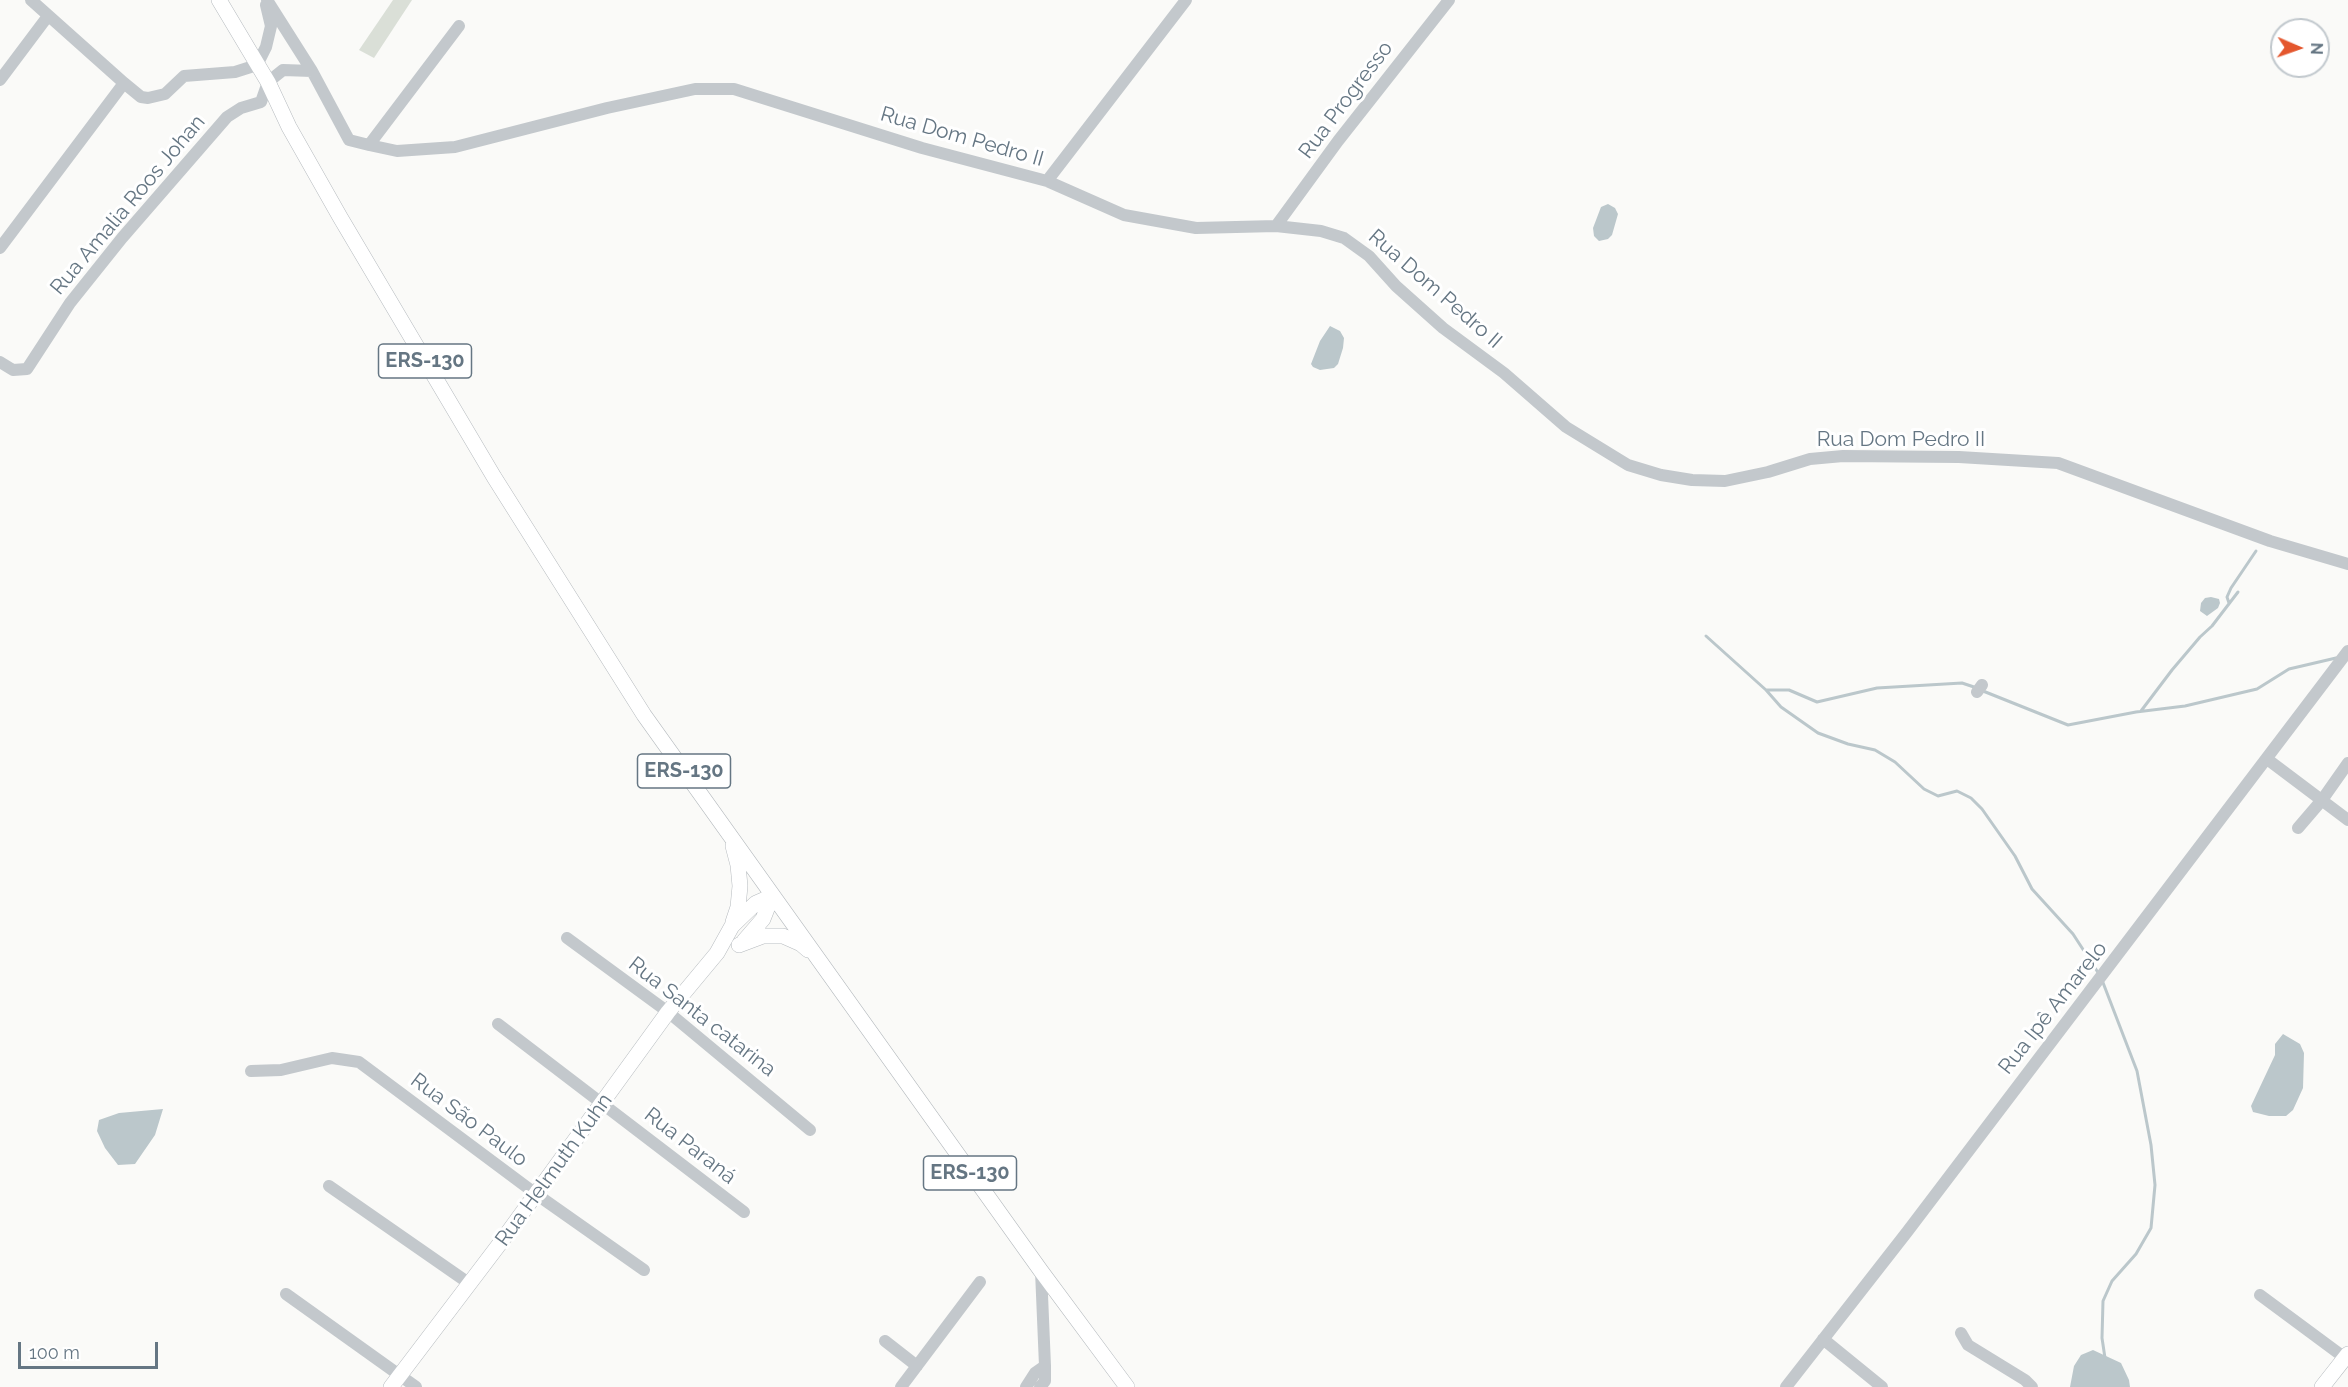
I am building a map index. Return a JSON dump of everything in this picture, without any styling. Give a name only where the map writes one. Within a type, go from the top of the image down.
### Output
[{"type":"main road","name":"ERS-130","points":[[219,0],[268,82],[289,127],[494,477],[644,715],[1041,1271],[1127,1387]]},
{"type":"main road","points":[[724,826],[733,845],[740,886],[738,907],[732,926]]},
{"type":"main road","points":[[739,945],[747,939],[762,919],[772,896]]},
{"type":"main road","name":"Rua Helmuth Kuhn","points":[[395,1381],[470,1284],[668,1012],[717,953],[732,926],[756,903],[772,896]]},
{"type":"main road","points":[[717,953],[763,936],[783,936],[801,944],[816,957]]},
{"type":"main road","points":[[2322,1387],[2346,1356]]},
{"type":"street","points":[[31,0],[124,83],[141,97],[148,98],[165,94],[184,76],[236,72],[257,65],[266,47],[271,27],[266,0]]},
{"type":"street","name":"Rua Dom Pedro II","points":[[266,0],[312,70],[349,140],[369,146],[397,151],[455,147],[607,108],[695,89],[734,89],[922,148],[1047,181],[1124,215],[1196,228],[1276,226],[1321,231],[1344,238],[1369,256],[1396,286],[1443,328],[1504,373],[1566,428],[1628,465],[1661,475],[1692,480],[1725,481],[1768,472],[1810,459],[1843,456],[1959,457],[2058,463],[2270,541],[2348,564]]},
{"type":"street","points":[[1047,181],[1186,0]]},
{"type":"street","name":"Rua Progresso","points":[[1276,226],[1379,87],[1449,0]]},
{"type":"street","points":[[0,80],[48,16]]},
{"type":"street","points":[[369,146],[459,26]]},
{"type":"street","points":[[268,82],[283,70],[312,70]]},
{"type":"street","name":"Rua Amalia Roos Johan","points":[[0,362],[13,370],[27,369],[70,303],[122,238],[226,117],[241,108],[261,102],[268,82]]},
{"type":"street","points":[[0,248],[124,83]]},
{"type":"street","name":"Rua Ipê Amarelo","points":[[1786,1387],[2348,651]]},
{"type":"street","points":[[2267,759],[2348,819]]},
{"type":"street","points":[[2298,828],[2322,800],[2348,763]]},
{"type":"street","name":"Rua Santa catarina","points":[[567,938],[668,1012],[810,1130]]},
{"type":"street","name":"Rua Paraná","points":[[498,1024],[744,1212]]},
{"type":"street","name":"Rua São Paulo","points":[[251,1071],[281,1070],[332,1058],[359,1062],[536,1194],[644,1270]]},
{"type":"street","points":[[329,1186],[470,1284]]},
{"type":"street","points":[[1040,1387],[1045,1381],[1041,1271]]},
{"type":"street","points":[[901,1387],[980,1282]]},
{"type":"street","points":[[286,1294],[395,1381],[416,1387]]},
{"type":"street","points":[[2260,1295],[2346,1356]]},
{"type":"street","points":[[1961,1333],[1968,1345],[2025,1380],[2032,1387]]},
{"type":"street","points":[[1823,1339],[1882,1387]]},
{"type":"street","points":[[885,1341],[917,1366]]},
{"type":"street","points":[[1026,1387],[1035,1374],[1045,1366]]},
{"type":"shaded area","points":[[393,0],[412,0],[374,58],[359,50]]},
{"type":"shaded area","points":[[1608,204],[1615,208],[1618,214],[1612,235],[1608,239],[1599,241],[1594,236],[1593,228],[1601,207]]},
{"type":"shaded area","points":[[1330,326],[1340,331],[1344,338],[1343,348],[1338,364],[1334,368],[1320,370],[1311,364],[1320,341]]},
{"type":"shaded area","points":[[2205,598],[2219,599],[2220,603],[2218,608],[2207,616],[2200,611],[2201,603]]},
{"type":"shaded area","points":[[2283,1034],[2300,1044],[2304,1053],[2303,1088],[2293,1110],[2286,1116],[2269,1116],[2253,1112],[2251,1106],[2275,1055],[2275,1044]]},
{"type":"shaded area","points":[[163,1109],[155,1135],[135,1164],[118,1165],[105,1148],[97,1131],[99,1120],[119,1113]]},
{"type":"shaded area","points":[[2093,1350],[2121,1363],[2130,1387],[2070,1387],[2074,1366],[2081,1355]]},
{"type":"waterway","points":[[2229,603],[2227,597],[2231,588],[2256,551]]},
{"type":"waterway","points":[[2141,711],[2172,670],[2212,626],[2238,592]]},
{"type":"waterway","points":[[1706,636],[1766,690],[1789,690],[1817,702],[1877,688],[1962,683],[1977,688]]},
{"type":"waterway","points":[[1983,691],[2068,725],[2136,712],[2185,706],[2257,689],[2289,669],[2336,658]]},
{"type":"waterway","points":[[1766,690],[1781,707],[1818,733],[1848,744],[1875,750],[1895,762],[1924,789],[1938,796],[1957,791],[1971,798],[1982,809],[2015,856],[2032,889],[2073,934],[2099,974]]},
{"type":"waterway","points":[[2102,980],[2137,1071],[2151,1145],[2155,1185],[2151,1228],[2136,1254],[2112,1281],[2103,1301],[2102,1338],[2105,1358]]}]
